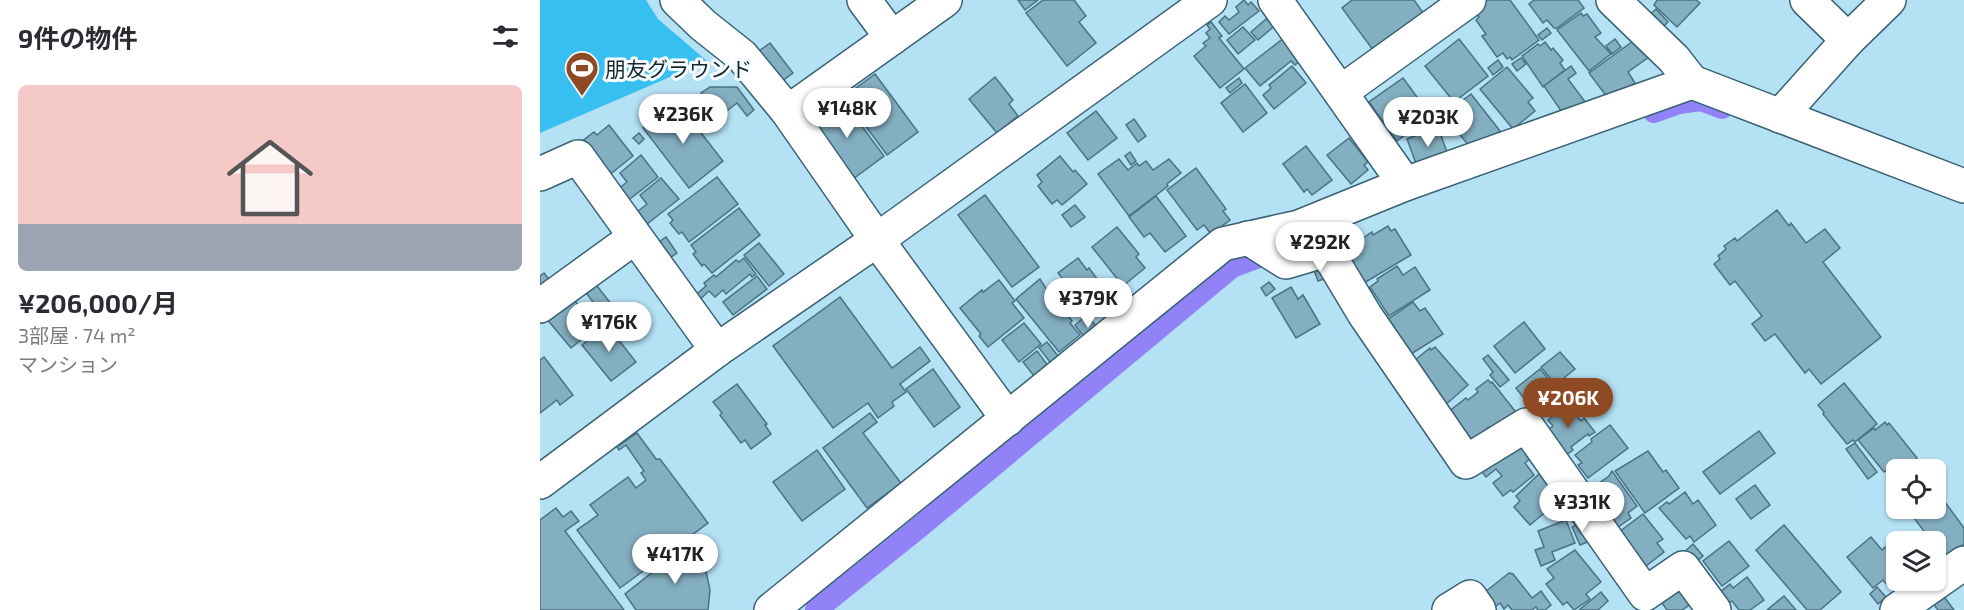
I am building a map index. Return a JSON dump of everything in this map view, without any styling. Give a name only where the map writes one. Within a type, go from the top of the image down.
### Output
[{"type":"street","points":[[677,0],[703,25],[742,56],[788,112],[877,240],[1008,418]]},
{"type":"street","points":[[864,0],[892,38]]},
{"type":"street","points":[[788,112],[945,0]]},
{"type":"street","points":[[540,482],[717,350],[877,240],[1210,0]]},
{"type":"street","points":[[1275,0],[1405,184]]},
{"type":"street","points":[[1341,92],[1468,0]]},
{"type":"street","points":[[1613,0],[1674,59],[1692,82],[1964,186]]},
{"type":"street","points":[[1807,0],[1848,40]]},
{"type":"street","points":[[1780,116],[1848,40],[1889,0]]},
{"type":"street","points":[[771,610],[1223,244],[1299,227],[1405,184],[1692,82]]},
{"type":"street","points":[[540,174],[578,157],[717,350]]},
{"type":"street","points":[[540,306],[635,237]]},
{"type":"street","points":[[1248,238],[1286,262],[1326,250],[1365,315],[1466,462],[1526,425],[1645,594],[1683,568],[1714,610]]},
{"type":"street","points":[[1897,610],[1964,563]]},
{"type":"street","points":[[1449,610],[1470,597],[1479,610]]},
{"type":"shaded area","name":"朋友グラウンド","points":[[540,0],[646,0],[658,19],[707,61],[540,133]]},
{"type":"building","points":[[1018,0],[1038,0],[1025,10]]},
{"type":"building","points":[[1043,0],[1074,0],[1086,16],[1079,22],[1096,43],[1067,66],[1026,13]]},
{"type":"building","points":[[1244,0],[1248,5],[1251,2],[1259,11],[1229,34],[1219,22],[1225,16],[1229,20],[1239,12],[1236,7]]},
{"type":"building","points":[[1352,0],[1414,0],[1424,14],[1373,50],[1342,8]]},
{"type":"building","points":[[1484,0],[1510,0],[1539,40],[1512,60],[1510,57],[1507,59],[1503,53],[1497,57],[1482,36],[1486,34],[1476,20],[1479,17],[1473,8]]},
{"type":"building","points":[[1534,0],[1578,0],[1584,8],[1554,28],[1547,20],[1543,23],[1529,4]]},
{"type":"building","points":[[1657,0],[1696,0],[1700,3],[1677,27],[1654,5]]},
{"type":"building","points":[[1656,9],[1668,22],[1659,31],[1647,17]]},
{"type":"building","points":[[1581,13],[1583,16],[1587,14],[1601,33],[1595,37],[1611,54],[1589,71],[1557,30]]},
{"type":"building","points":[[1272,14],[1279,22],[1258,40],[1251,32]]},
{"type":"building","points":[[1211,22],[1222,36],[1219,38],[1244,69],[1220,88],[1194,56],[1206,46],[1203,43],[1210,38],[1206,33],[1210,29],[1207,25]]},
{"type":"building","points":[[1243,27],[1255,40],[1238,54],[1227,40]]},
{"type":"building","points":[[1547,28],[1551,33],[1542,40],[1538,35]]},
{"type":"building","points":[[1289,34],[1307,56],[1295,65],[1291,61],[1260,86],[1245,68]]},
{"type":"building","points":[[1459,39],[1488,76],[1454,102],[1425,66]]},
{"type":"building","points":[[1615,39],[1621,47],[1612,54],[1606,46]]},
{"type":"building","points":[[1636,39],[1649,57],[1628,72],[1635,83],[1610,101],[1589,73]]},
{"type":"building","points":[[1545,42],[1563,60],[1560,63],[1565,70],[1543,87],[1522,56],[1538,44],[1540,46]]},
{"type":"building","points":[[770,43],[793,73],[782,81],[759,51]]},
{"type":"building","points":[[1521,58],[1526,64],[1517,71],[1512,64]]},
{"type":"building","points":[[1498,60],[1503,67],[1493,75],[1488,68]]},
{"type":"building","points":[[1292,66],[1306,83],[1274,109],[1263,95],[1271,88],[1269,85]]},
{"type":"building","points":[[1571,66],[1576,73],[1568,79],[1586,103],[1566,118],[1544,86]]},
{"type":"building","points":[[1507,67],[1533,98],[1528,102],[1535,111],[1513,129],[1480,89]]},
{"type":"building","points":[[875,74],[918,132],[887,155],[844,97]]},
{"type":"building","points":[[995,77],[1013,100],[1009,104],[1018,116],[997,133],[969,99]]},
{"type":"building","points":[[1239,78],[1242,83],[1230,93],[1226,88]]},
{"type":"building","points":[[1403,78],[1431,116],[1397,141],[1369,102]]},
{"type":"building","points":[[1245,84],[1267,113],[1243,132],[1221,103]]},
{"type":"building","points":[[710,87],[737,87],[754,110],[747,116],[737,103],[719,117],[701,93]]},
{"type":"building","points":[[1471,94],[1500,131],[1474,152],[1444,115]]},
{"type":"building","points":[[841,98],[884,156],[853,179],[811,121]]},
{"type":"building","points":[[677,102],[723,161],[689,188],[643,128]]},
{"type":"building","points":[[1096,111],[1117,138],[1088,160],[1067,133]]},
{"type":"building","points":[[1134,119],[1146,136],[1138,142],[1126,125]]},
{"type":"building","points":[[609,125],[633,156],[608,176],[581,142],[594,132],[597,135]]},
{"type":"building","points":[[1438,127],[1449,158],[1418,169],[1407,139]]},
{"type":"building","points":[[639,133],[644,139],[639,144],[633,138]]},
{"type":"building","points":[[1349,138],[1368,162],[1364,165],[1368,170],[1351,184],[1327,155]]},
{"type":"building","points":[[1306,146],[1332,180],[1312,195],[1307,189],[1304,192],[1283,164]]},
{"type":"building","points":[[1130,152],[1136,161],[1131,165],[1125,156]]},
{"type":"building","points":[[641,155],[658,177],[626,202],[617,190],[627,182],[620,173]]},
{"type":"building","points":[[1060,156],[1087,184],[1062,205],[1057,200],[1052,204],[1038,186],[1042,182],[1037,175]]},
{"type":"building","points":[[1119,159],[1128,170],[1137,163],[1139,166],[1146,161],[1153,170],[1169,159],[1181,173],[1129,216],[1098,174]]},
{"type":"building","points":[[1196,168],[1226,209],[1223,211],[1230,220],[1211,234],[1204,225],[1197,230],[1167,190]]},
{"type":"building","points":[[717,177],[738,204],[689,242],[682,232],[679,234],[670,223],[673,220],[668,214]]},
{"type":"building","points":[[661,178],[679,199],[647,224],[637,212],[647,204],[640,195]]},
{"type":"building","points":[[985,195],[1039,267],[1012,287],[958,215]]},
{"type":"building","points":[[1156,196],[1186,236],[1165,252],[1150,233],[1144,237],[1129,217]]},
{"type":"building","points":[[1075,205],[1085,217],[1071,227],[1062,215]]},
{"type":"building","points":[[739,208],[760,235],[712,273],[704,264],[702,266],[693,254],[696,252],[691,245]]},
{"type":"building","points":[[1777,210],[1789,226],[1791,223],[1806,243],[1825,229],[1840,248],[1823,262],[1881,337],[1821,384],[1809,369],[1805,373],[1775,334],[1765,341],[1752,324],[1762,316],[1735,281],[1730,285],[1714,264],[1720,259],[1718,256],[1726,249],[1724,246],[1735,238],[1737,241]]},
{"type":"building","points":[[1388,226],[1391,231],[1395,229],[1411,255],[1364,283],[1331,251],[1360,234],[1363,238]]},
{"type":"building","points":[[1117,227],[1139,254],[1136,257],[1145,268],[1123,286],[1092,247]]},
{"type":"building","points":[[666,237],[677,253],[668,259],[656,244]]},
{"type":"building","points":[[759,243],[784,274],[769,286],[744,255]]},
{"type":"building","points":[[744,258],[756,274],[752,277],[750,274],[726,294],[723,290],[715,297],[709,291],[696,303],[692,298],[706,286],[704,283],[714,275],[716,277],[736,260],[739,262]]},
{"type":"building","points":[[1078,258],[1087,270],[1089,268],[1112,299],[1090,315],[1058,273]]},
{"type":"building","points":[[1311,262],[1332,276],[1318,281]]},
{"type":"building","points":[[1397,266],[1403,275],[1415,267],[1430,290],[1389,316],[1370,287],[1378,281],[1377,279]]},
{"type":"building","points":[[544,273],[554,286],[540,296],[540,276]]},
{"type":"building","points":[[757,276],[767,289],[733,315],[723,302]]},
{"type":"building","points":[[1040,279],[1050,295],[1053,293],[1062,303],[1060,305],[1072,321],[1070,323],[1080,335],[1059,352],[1016,299]]},
{"type":"building","points":[[999,280],[1015,301],[1012,303],[1024,318],[988,347],[979,336],[981,334],[960,308]]},
{"type":"building","points":[[594,282],[615,309],[604,317],[584,290]]},
{"type":"building","points":[[1269,282],[1275,289],[1266,296],[1261,288]]},
{"type":"building","points":[[1291,287],[1298,299],[1303,295],[1320,324],[1296,338],[1272,298]]},
{"type":"building","points":[[572,297],[596,328],[571,348],[546,318]]},
{"type":"building","points":[[840,297],[892,368],[920,347],[930,361],[900,384],[906,392],[892,402],[894,406],[878,418],[868,403],[833,428],[773,346]]},
{"type":"building","points":[[1413,302],[1420,311],[1425,308],[1443,334],[1411,354],[1391,334],[1396,330],[1393,325],[1385,331],[1380,325]]},
{"type":"building","points":[[1087,315],[1101,332],[1088,342],[1075,325]]},
{"type":"building","points":[[1524,322],[1545,349],[1515,373],[1494,346]]},
{"type":"building","points":[[1024,323],[1041,344],[1019,362],[1002,340]]},
{"type":"building","points":[[607,325],[636,362],[611,381],[582,345]]},
{"type":"building","points":[[1047,342],[1062,361],[1054,367],[1039,348]]},
{"type":"building","points":[[1435,347],[1468,385],[1443,407],[1412,371],[1419,364],[1415,360],[1430,348],[1431,350]]},
{"type":"building","points":[[1037,351],[1052,371],[1038,381],[1023,362]]},
{"type":"building","points":[[1560,352],[1575,369],[1559,382],[1557,380],[1554,383],[1541,367]]},
{"type":"building","points":[[1488,355],[1509,380],[1500,387],[1490,375],[1493,372],[1483,359]]},
{"type":"building","points":[[544,357],[573,395],[560,405],[557,400],[540,413],[540,360]]},
{"type":"building","points":[[933,369],[960,407],[934,427],[906,389]]},
{"type":"building","points":[[1540,369],[1559,392],[1538,409],[1535,405],[1531,407],[1516,388]]},
{"type":"building","points":[[1488,380],[1515,411],[1513,413],[1515,416],[1494,433],[1489,427],[1470,443],[1447,413],[1478,392],[1476,389]]},
{"type":"building","points":[[1844,383],[1877,424],[1855,442],[1853,440],[1847,444],[1818,405]]},
{"type":"building","points":[[737,384],[767,424],[765,425],[771,434],[751,449],[745,440],[741,443],[713,402]]},
{"type":"building","points":[[1573,400],[1581,410],[1576,415],[1581,421],[1584,418],[1595,432],[1589,436],[1588,434],[1571,447],[1573,450],[1563,457],[1544,433],[1553,426],[1548,420]]},
{"type":"building","points":[[870,413],[877,422],[863,433],[901,483],[867,508],[823,448]]},
{"type":"building","points":[[1885,422],[1887,425],[1889,423],[1917,458],[1886,459],[1884,472],[1858,440],[1874,428],[1875,430]]},
{"type":"building","points":[[1610,425],[1628,448],[1588,478],[1578,465],[1582,463],[1575,455]]},
{"type":"building","points":[[1759,431],[1775,453],[1720,494],[1703,472]]},
{"type":"building","points":[[637,433],[656,459],[660,459],[708,523],[620,588],[577,530],[598,515],[590,505],[628,477],[636,488],[646,480],[641,473],[644,471],[626,445],[619,450],[617,447]]},
{"type":"building","points":[[1515,433],[1533,456],[1525,463],[1534,475],[1513,492],[1511,490],[1503,496],[1493,483],[1502,476],[1496,469],[1486,477],[1476,464]]},
{"type":"building","points":[[1855,443],[1877,472],[1868,479],[1846,449]]},
{"type":"building","points":[[817,450],[845,489],[802,521],[773,482]]},
{"type":"building","points":[[1648,451],[1663,472],[1666,470],[1679,488],[1645,513],[1615,471]]},
{"type":"building","points":[[1542,471],[1559,491],[1551,498],[1556,503],[1530,525],[1514,507],[1520,501],[1516,496]]},
{"type":"building","points":[[1612,471],[1637,506],[1628,513],[1631,518],[1611,532],[1584,494],[1609,476]]},
{"type":"building","points":[[1755,485],[1770,505],[1751,519],[1736,499]]},
{"type":"building","points":[[1685,492],[1693,504],[1698,500],[1716,525],[1694,542],[1690,536],[1686,539],[1659,508],[1667,502],[1669,504]]},
{"type":"building","points":[[1946,503],[1964,528],[1964,544],[1946,557],[1946,531],[1924,531],[1915,519],[1946,519]]},
{"type":"building","points":[[556,508],[563,517],[571,511],[579,521],[565,531],[624,610],[540,610],[540,520]]},
{"type":"building","points":[[1643,514],[1663,539],[1657,543],[1664,552],[1638,572],[1611,538]]},
{"type":"building","points":[[1566,520],[1575,543],[1552,552],[1555,560],[1541,566],[1535,550],[1544,547],[1538,531]]},
{"type":"building","points":[[1584,521],[1592,540],[1580,545],[1572,527]]},
{"type":"building","points":[[1784,525],[1841,592],[1820,610],[1807,610],[1756,550]]},
{"type":"building","points":[[1871,537],[1882,550],[1886,548],[1886,584],[1883,580],[1873,588],[1847,557]]},
{"type":"building","points":[[692,541],[704,562],[710,590],[708,610],[636,610],[625,594]]},
{"type":"building","points":[[1729,541],[1749,566],[1722,586],[1703,561]]},
{"type":"building","points":[[1693,544],[1703,556],[1692,566],[1682,554]]},
{"type":"building","points":[[1575,550],[1601,582],[1586,594],[1590,599],[1574,610],[1567,602],[1563,605],[1546,584],[1554,578],[1547,569]]},
{"type":"building","points":[[1509,573],[1513,574],[1532,598],[1541,591],[1551,605],[1545,610],[1538,610],[1536,607],[1532,610],[1512,610],[1508,605],[1504,609],[1500,603],[1496,606],[1485,592]]},
{"type":"building","points":[[1747,577],[1764,600],[1750,610],[1739,610],[1732,601],[1723,607],[1715,596],[1730,584],[1733,588]]},
{"type":"building","points":[[1676,583],[1691,604],[1682,610],[1667,610],[1657,596]]},
{"type":"building","points":[[1877,587],[1886,597],[1878,604],[1870,594]]},
{"type":"building","points":[[1601,592],[1608,601],[1598,610],[1579,610]]},
{"type":"building","points":[[1942,594],[1954,610],[1938,610],[1932,602]]},
{"type":"building","points":[[1784,596],[1796,610],[1767,610]]},
{"type":"waterway","points":[[1654,112],[1679,103],[1701,100],[1722,108]]},
{"type":"waterway","points":[[816,610],[916,530],[1232,267],[1259,257]]},
{"type":"place","name":"朋友グラウンド","points":[[582,97]]}]
